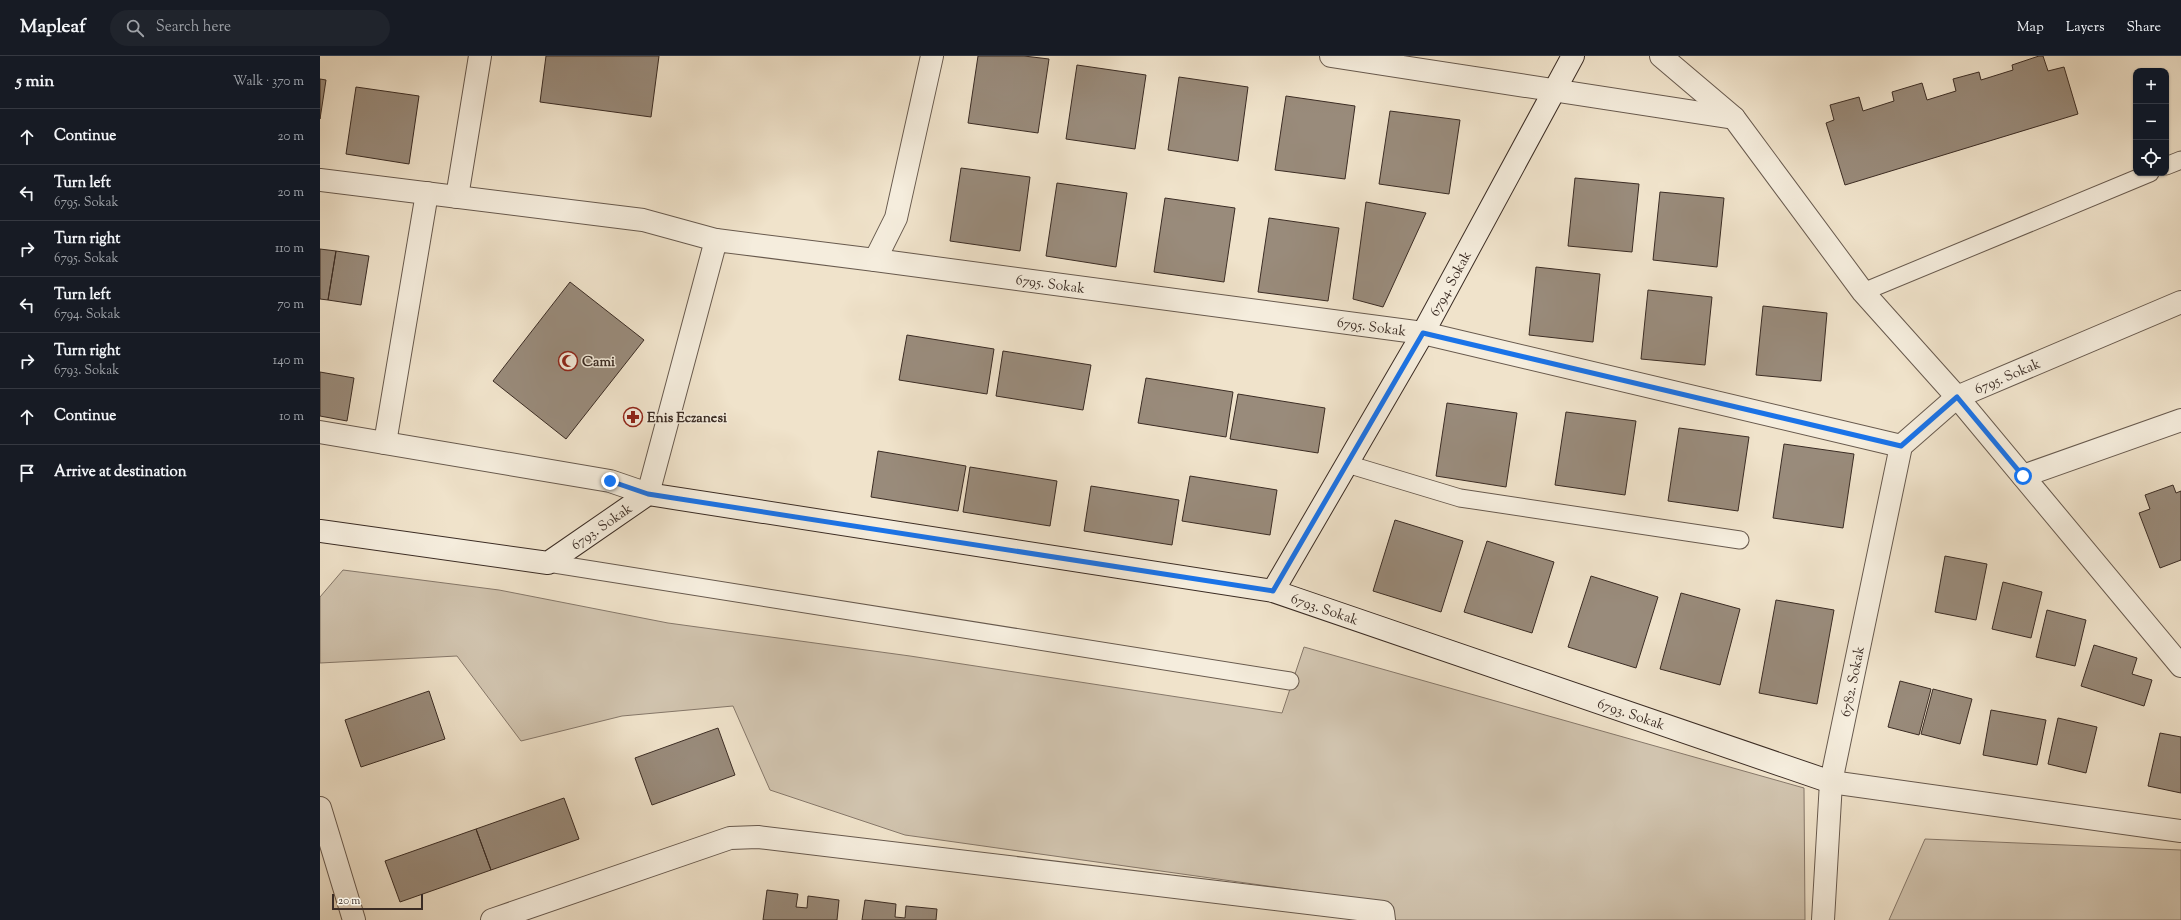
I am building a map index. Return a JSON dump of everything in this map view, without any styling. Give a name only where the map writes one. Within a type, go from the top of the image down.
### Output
[{"type":"street","points":[[456,197],[480,56]]},
{"type":"street","points":[[875,260],[896,218],[932,56]]},
{"type":"street","points":[[1331,56],[1734,118]]},
{"type":"street","name":"6794. Sokak","points":[[1273,591],[1423,333],[1573,56]]},
{"type":"street","points":[[1661,56],[1734,118],[1863,292],[1957,397],[2181,666]]},
{"type":"street","name":"6795. Sokak","points":[[320,180],[643,220],[716,240],[1423,333],[1901,446],[1957,397],[2181,302]]},
{"type":"street","points":[[385,443],[427,193]]},
{"type":"street","points":[[320,432],[610,481],[648,494],[716,240]]},
{"type":"street","points":[[2023,476],[2181,420]]},
{"type":"street","name":"6782. Sokak","points":[[1823,920],[1831,782],[1901,446]]},
{"type":"street","name":"6793. Sokak","points":[[548,563],[648,494],[1273,591],[1831,782],[2181,831]]},
{"type":"street","points":[[320,531],[548,563]]},
{"type":"street","points":[[320,808],[354,920]]},
{"type":"street","points":[[492,920],[730,838],[758,837],[1383,912],[1384,920]]},
{"type":"lane","points":[[2169,165],[2181,160]]},
{"type":"lane","points":[[1863,292],[2143,176]]},
{"type":"lane","points":[[1347,464],[1460,498],[1740,540]]},
{"type":"lane","points":[[548,563],[1290,681]]},
{"type":"shaded area","points":[[343,570],[499,590],[668,623],[910,656],[1282,713],[1304,647],[1804,788],[1805,920],[1389,920],[1388,903],[905,835],[770,790],[733,706],[622,716],[521,741],[457,656],[320,663],[320,597]]},
{"type":"shaded area","points":[[1925,839],[2181,850],[2181,920],[1889,920]]},
{"type":"building","points":[[546,56],[659,56],[651,117],[540,102]]},
{"type":"building","points":[[978,56],[1024,56],[1049,59],[1038,133],[968,123]]},
{"type":"building","points":[[2043,56],[2048,71],[2064,67],[2078,114],[1845,185],[1826,123],[1834,120],[1830,105],[1859,97],[1863,111],[1894,101],[1892,92],[1922,83],[1927,100],[1956,91],[1953,79],[1979,72],[1981,80],[2013,70],[2012,65]]},
{"type":"building","points":[[1077,65],[1146,75],[1135,149],[1066,139]]},
{"type":"building","points":[[1179,77],[1248,87],[1238,161],[1168,150]]},
{"type":"building","points":[[320,79],[326,80],[320,119]]},
{"type":"building","points":[[356,87],[419,96],[409,164],[346,154]]},
{"type":"building","points":[[1286,96],[1355,106],[1345,179],[1275,170]]},
{"type":"building","points":[[1390,111],[1460,120],[1449,194],[1379,184]]},
{"type":"building","points":[[961,168],[1030,177],[1020,251],[950,241]]},
{"type":"building","points":[[1575,178],[1639,184],[1632,252],[1568,246]]},
{"type":"building","points":[[1057,183],[1127,193],[1116,267],[1046,256]]},
{"type":"building","points":[[1660,192],[1724,198],[1717,267],[1653,260]]},
{"type":"building","points":[[1165,198],[1235,208],[1224,282],[1154,272]]},
{"type":"building","points":[[1366,202],[1426,213],[1383,307],[1353,299]]},
{"type":"building","points":[[1269,218],[1339,228],[1328,301],[1258,292]]},
{"type":"building","points":[[320,249],[336,251],[328,300],[320,299]]},
{"type":"building","points":[[336,251],[369,256],[361,305],[328,300]]},
{"type":"building","points":[[1536,267],[1600,274],[1593,342],[1529,335]]},
{"type":"building","name":"Cami","points":[[570,282],[644,340],[566,439],[493,381]]},
{"type":"building","points":[[1648,290],[1712,297],[1705,365],[1641,359]]},
{"type":"building","points":[[1763,306],[1827,313],[1821,381],[1756,375]]},
{"type":"building","points":[[907,335],[994,349],[987,394],[899,380]]},
{"type":"building","points":[[1003,351],[1091,365],[1083,410],[996,396]]},
{"type":"building","points":[[320,372],[354,378],[347,421],[320,416]]},
{"type":"building","points":[[1146,378],[1233,392],[1226,437],[1138,423]]},
{"type":"building","points":[[1238,394],[1325,408],[1318,453],[1230,439]]},
{"type":"building","points":[[1447,403],[1517,413],[1506,487],[1436,476]]},
{"type":"building","points":[[1566,412],[1636,421],[1625,495],[1555,485]]},
{"type":"building","points":[[1679,428],[1749,437],[1738,511],[1668,501]]},
{"type":"building","points":[[1784,444],[1854,454],[1843,528],[1773,518]]},
{"type":"building","points":[[878,451],[966,466],[958,511],[871,497]]},
{"type":"building","points":[[970,467],[1057,481],[1050,526],[963,512]]},
{"type":"building","points":[[1190,476],[1277,490],[1270,535],[1182,521]]},
{"type":"building","points":[[2173,485],[2176,493],[2181,491],[2181,560],[2160,568],[2139,513],[2150,509],[2145,495]]},
{"type":"building","points":[[1091,486],[1179,500],[1172,545],[1084,531]]},
{"type":"building","points":[[1395,520],[1463,541],[1441,612],[1373,591]]},
{"type":"building","points":[[1487,541],[1554,562],[1532,633],[1464,612]]},
{"type":"building","points":[[1945,556],[1987,564],[1976,620],[1935,612]]},
{"type":"building","points":[[1591,576],[1658,597],[1636,668],[1568,647]]},
{"type":"building","points":[[2003,582],[2042,592],[2031,638],[1992,629]]},
{"type":"building","points":[[1681,593],[1740,609],[1720,685],[1660,669]]},
{"type":"building","points":[[1776,600],[1834,610],[1817,704],[1759,693]]},
{"type":"building","points":[[2047,610],[2086,620],[2075,666],[2036,657]]},
{"type":"building","points":[[2094,645],[2137,658],[2132,674],[2152,680],[2144,706],[2081,686]]},
{"type":"building","points":[[1900,681],[1931,689],[1919,735],[1888,727]]},
{"type":"building","points":[[1933,689],[1972,699],[1960,744],[1921,734]]},
{"type":"building","points":[[429,691],[445,739],[361,767],[345,720]]},
{"type":"building","points":[[1991,710],[2046,720],[2037,765],[1983,755]]},
{"type":"building","points":[[2058,718],[2097,727],[2086,773],[2048,764]]},
{"type":"building","points":[[718,728],[735,775],[652,805],[635,758]]},
{"type":"building","points":[[2160,733],[2181,737],[2181,793],[2148,786]]},
{"type":"building","points":[[564,798],[579,839],[491,870],[476,829]]},
{"type":"building","points":[[476,829],[491,870],[400,902],[385,861]]},
{"type":"building","points":[[767,890],[798,894],[796,907],[807,908],[808,896],[839,900],[837,920],[763,920]]},
{"type":"building","points":[[865,900],[896,904],[895,917],[905,918],[906,906],[937,909],[936,920],[862,920]]},
{"type":"place","name":"Cami","points":[[568,361]]},
{"type":"place","name":"Enis Eczanesi","points":[[633,417]]},
{"type":"route","points":[[610,481],[648,494],[1273,591],[1423,333],[1901,446],[1957,397],[2023,476]]}]
